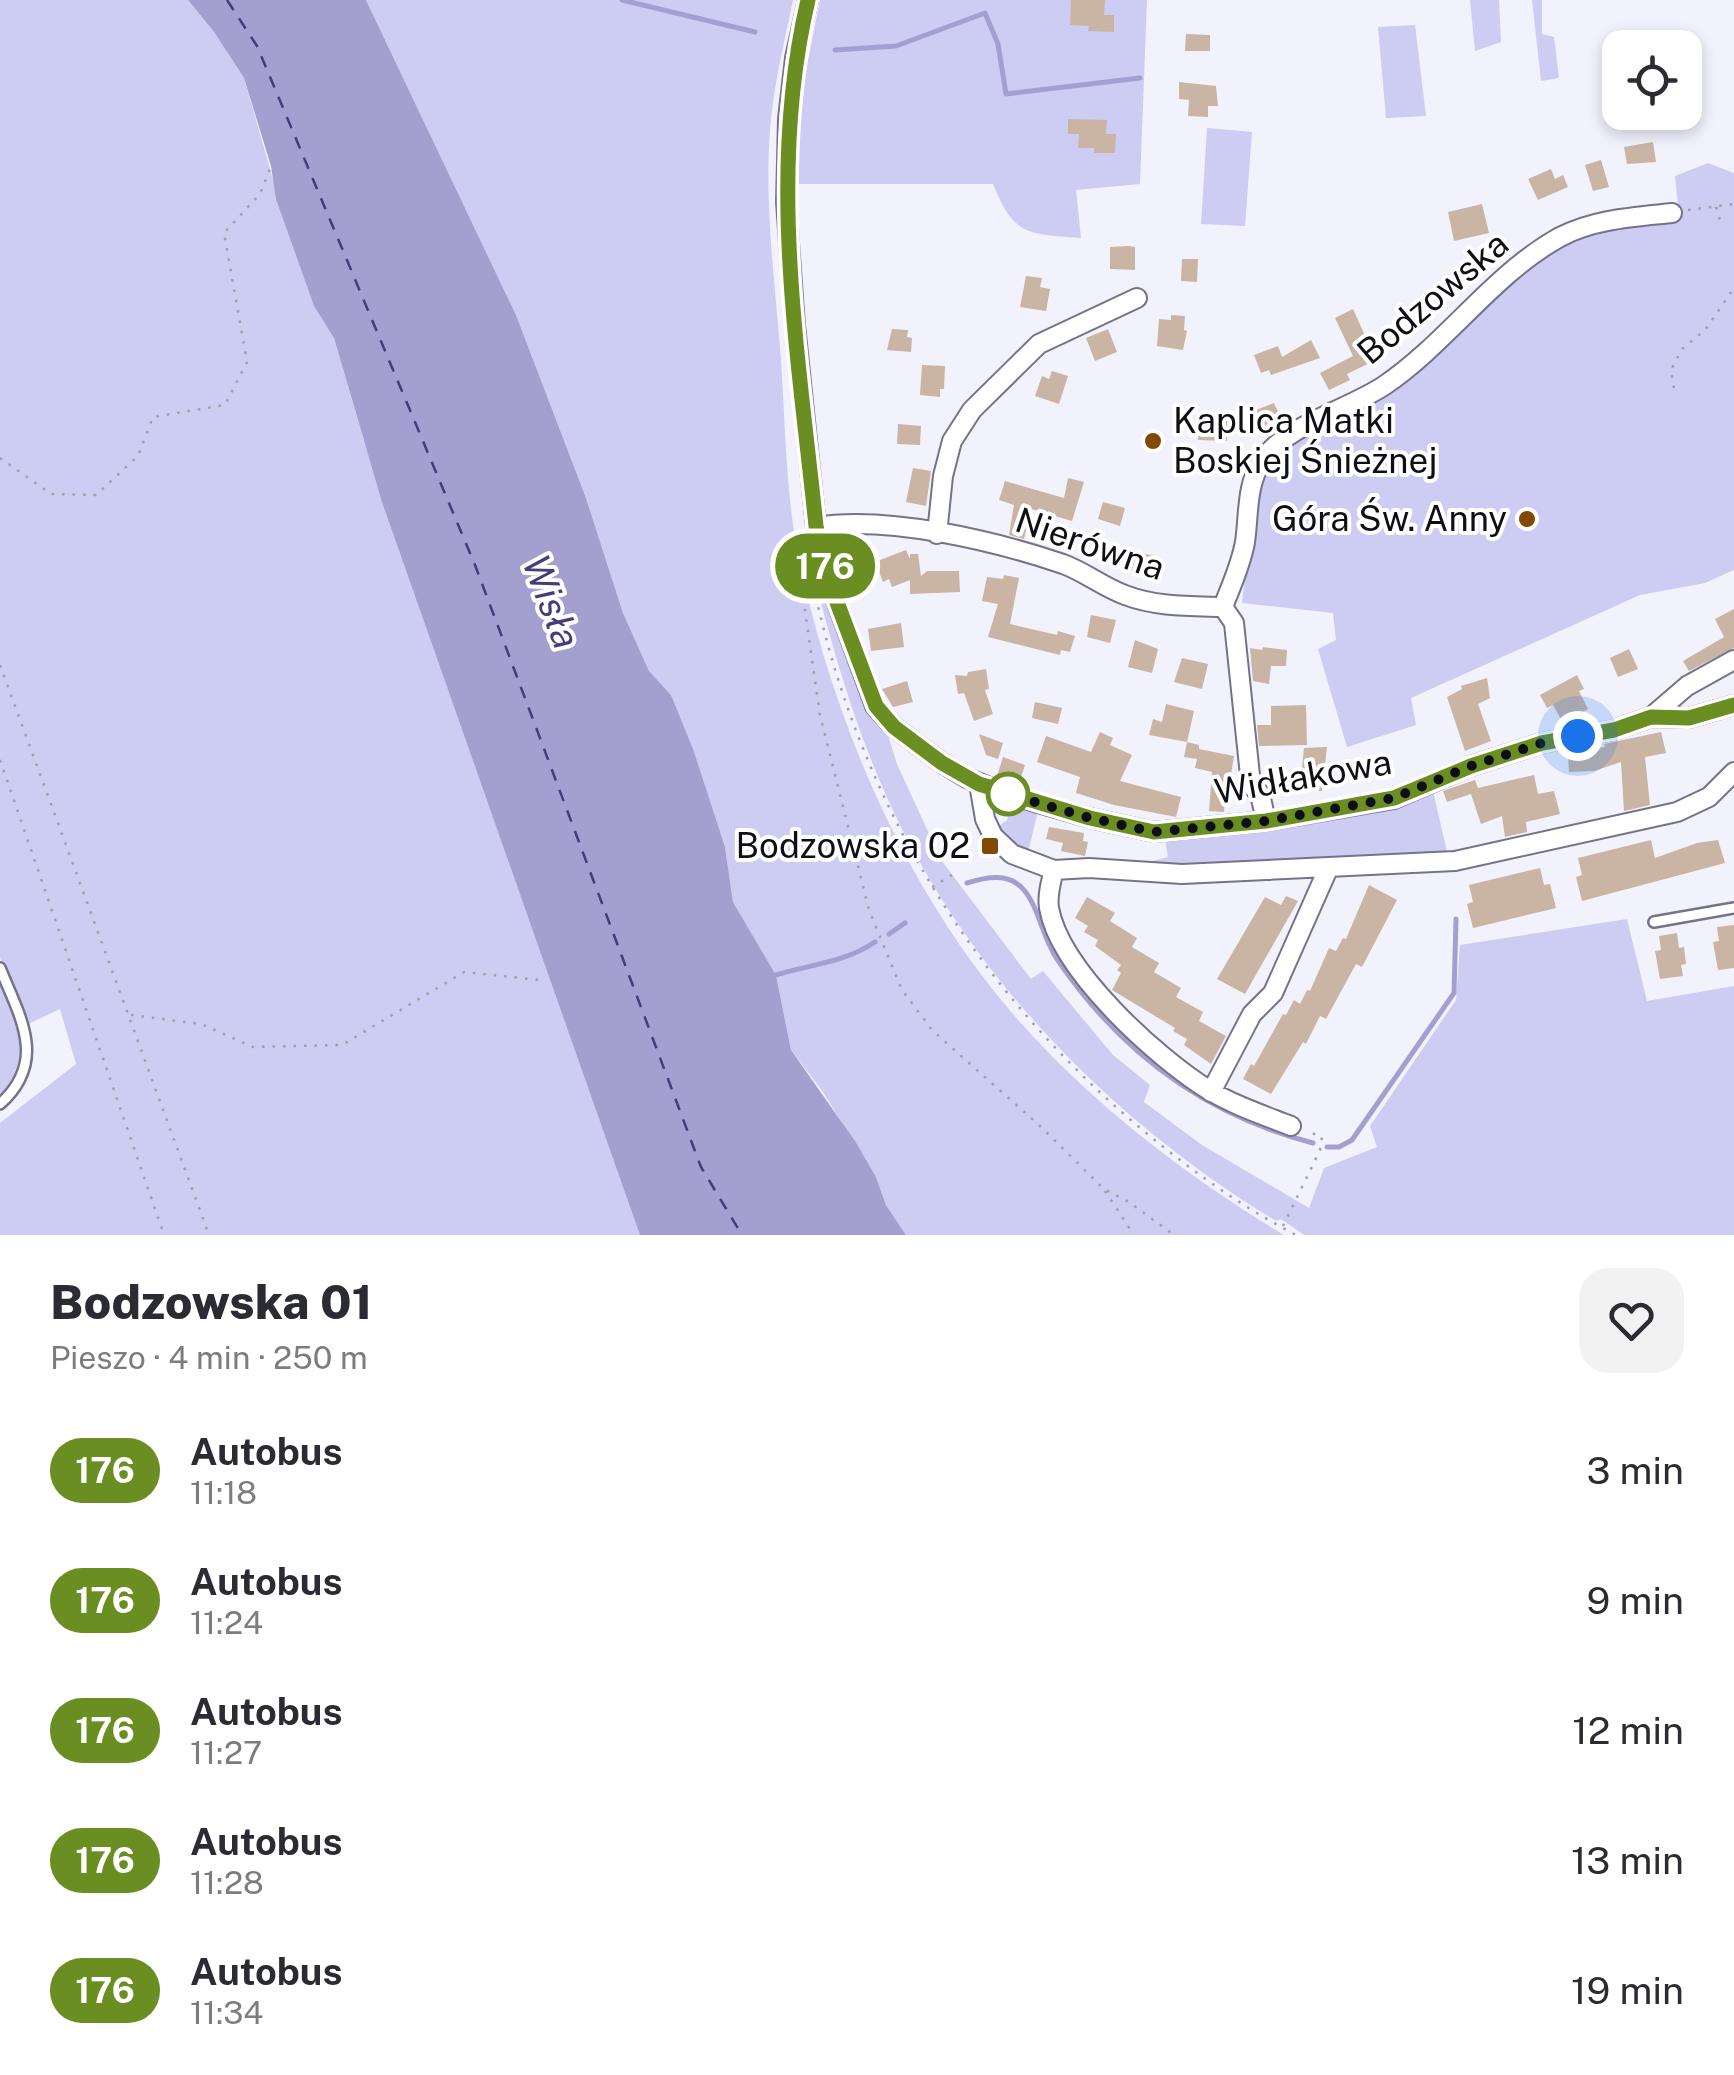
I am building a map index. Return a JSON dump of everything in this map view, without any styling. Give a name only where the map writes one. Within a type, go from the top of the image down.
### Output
[{"type":"street","name":"Widłakowa","points":[[808,0],[795,58],[788,119],[786,202],[816,526],[826,573],[876,706],[906,736],[955,772],[979,784],[1090,818],[1154,832],[1266,821],[1394,798],[1471,766],[1542,743],[1614,730],[1651,717],[1687,686],[1734,660]]},
{"type":"street","name":"Bodzowska","points":[[1223,608],[1245,543],[1252,482],[1263,458],[1292,434],[1384,386],[1438,342],[1530,256],[1561,237],[1601,222],[1672,213]]},
{"type":"street","points":[[937,534],[943,476],[952,440],[972,410],[1038,344],[1137,298]]},
{"type":"street","name":"Nierówna","points":[[816,526],[882,523],[937,534],[1029,553],[1070,567],[1125,596],[1171,606],[1223,608]]},
{"type":"street","points":[[1223,608],[1234,622],[1251,785],[1260,794],[1266,821]]},
{"type":"street","points":[[1651,717],[1689,718],[1734,705]]},
{"type":"street","points":[[979,784],[985,819],[998,842],[1012,854],[1054,870],[1089,868],[1182,874],[1455,862],[1678,812],[1709,797],[1734,772]]},
{"type":"street","points":[[1211,1092],[1252,1014],[1273,993],[1328,869]]},
{"type":"street","points":[[1054,870],[1049,908],[1069,957],[1148,1046],[1211,1092],[1291,1126]]},
{"type":"lane","points":[[1654,922],[1734,908]]},
{"type":"lane","points":[[0,968],[21,1021],[28,1056],[21,1077],[0,1104]]},
{"type":"path","points":[[0,458],[51,494],[96,495],[138,456],[153,418],[224,405],[247,362],[224,233],[260,194],[270,166]]},
{"type":"path","points":[[1672,213],[1734,204]]},
{"type":"path","points":[[1716,206],[1721,224]]},
{"type":"path","points":[[1674,388],[1670,370],[1682,349],[1705,330],[1734,288]]},
{"type":"path","points":[[812,580],[808,562],[801,584],[820,715],[869,910],[902,990],[932,1030],[1040,1126],[1104,1190],[1134,1235]]},
{"type":"path","points":[[816,598],[856,736],[884,800],[931,888],[1012,1002],[1104,1098],[1226,1194],[1296,1235]]},
{"type":"path","points":[[0,665],[209,1235]]},
{"type":"path","points":[[0,760],[164,1235]]},
{"type":"path","points":[[931,888],[952,875]]},
{"type":"path","points":[[129,1015],[201,1024],[253,1047],[342,1045],[464,972],[540,980]]},
{"type":"path","points":[[1282,1228],[1316,1162],[1322,1137],[1291,1126]]},
{"type":"path","points":[[1104,1190],[1129,1202],[1174,1235]]},
{"type":"shaded area","points":[[0,0],[188,0],[244,78],[272,176],[321,317],[334,338],[364,441],[651,1235],[0,1235],[0,1123],[76,1064],[60,1009],[28,1024],[0,958]]},
{"type":"shaded area","points":[[366,0],[793,0],[773,104],[768,179],[788,480],[797,549],[813,617],[858,752],[919,881],[999,997],[1073,1077],[1130,1127],[1190,1173],[1284,1235],[906,1235],[886,1205],[876,1177],[823,1092],[791,1050],[776,975],[733,902],[725,847],[671,695],[649,671],[623,613],[586,498],[516,315]]},
{"type":"shaded area","points":[[820,0],[1147,0],[1140,184],[1076,190],[1081,238],[1025,229],[1008,214],[993,184],[795,184],[796,121]]},
{"type":"shaded area","points":[[1470,0],[1499,0],[1501,42],[1475,51]]},
{"type":"shaded area","points":[[1532,0],[1542,0],[1542,34],[1554,37],[1559,78],[1541,81]]},
{"type":"shaded area","points":[[1415,25],[1426,116],[1386,118],[1378,27]]},
{"type":"shaded area","points":[[1207,128],[1252,132],[1245,226],[1201,224]]},
{"type":"shaded area","points":[[1708,163],[1734,173],[1734,570],[1705,583],[1640,595],[1411,698],[1416,725],[1347,747],[1318,649],[1336,640],[1333,613],[1242,603],[1252,515],[1265,468],[1286,444],[1379,394],[1502,284],[1554,245],[1592,229],[1672,216],[1678,206],[1675,176]]},
{"type":"shaded area","points":[[814,559],[821,569],[870,714],[887,732],[897,764],[941,860],[1031,979],[1043,971],[1113,1055],[1150,1085],[1144,1102],[1202,1145],[1309,1208],[1324,1168],[1377,1147],[1370,1126],[1456,1000],[1460,945],[1627,919],[1647,1001],[1734,986],[1734,1235],[1304,1235],[1216,1182],[1104,1092],[1052,1041],[961,928],[923,868],[877,775],[836,658],[812,567]]},
{"type":"shaded area","points":[[1432,787],[1448,856],[1180,871],[1128,867],[1168,857],[1165,839]]},
{"type":"shaded area","points":[[1013,804],[1038,811],[1028,853],[1011,842],[999,826],[1007,820]]},
{"type":"shaded area","points":[[0,981],[16,1025],[19,1053],[17,1067],[0,1094]]},
{"type":"water","name":"Wisła","points":[[188,0],[366,0],[516,315],[586,498],[623,613],[649,671],[671,695],[693,749],[725,847],[733,902],[776,975],[791,1050],[855,1141],[876,1177],[886,1205],[906,1235],[640,1235],[382,502],[334,338],[314,306],[276,199],[271,166],[244,78]]},
{"type":"building","points":[[1071,0],[1105,0],[1104,15],[1114,15],[1114,32],[1088,31],[1089,26],[1070,25]]},
{"type":"building","points":[[1186,34],[1210,35],[1210,51],[1185,51]]},
{"type":"building","points":[[1179,82],[1216,86],[1218,106],[1208,106],[1208,117],[1188,116],[1189,100],[1179,99]]},
{"type":"building","points":[[1068,119],[1107,120],[1106,134],[1116,134],[1115,153],[1078,148],[1079,134],[1068,134]]},
{"type":"building","points":[[1653,142],[1656,162],[1627,164],[1624,147]]},
{"type":"building","points":[[1601,160],[1609,187],[1593,191],[1585,165]]},
{"type":"building","points":[[1551,169],[1555,179],[1563,175],[1568,187],[1538,200],[1528,179]]},
{"type":"building","points":[[1482,204],[1489,233],[1454,241],[1448,212]]},
{"type":"building","points":[[1110,247],[1135,247],[1135,270],[1110,269]]},
{"type":"building","points":[[1182,259],[1198,259],[1197,282],[1181,281]]},
{"type":"building","points":[[1026,276],[1042,278],[1040,287],[1050,289],[1046,311],[1020,307]]},
{"type":"building","points":[[1353,309],[1376,360],[1347,374],[1350,380],[1329,390],[1320,373],[1353,356],[1335,318]]},
{"type":"building","points":[[1171,315],[1185,316],[1183,350],[1157,346],[1159,319],[1171,320]]},
{"type":"building","points":[[892,329],[908,330],[911,352],[887,350]]},
{"type":"building","points":[[1108,329],[1117,352],[1095,361],[1086,338]]},
{"type":"building","points":[[1311,340],[1320,358],[1271,375],[1269,370],[1261,373],[1254,355],[1278,346],[1282,357]]},
{"type":"building","points":[[922,365],[945,366],[940,397],[920,395]]},
{"type":"building","points":[[1052,371],[1068,376],[1059,404],[1035,396],[1042,376],[1049,379]]},
{"type":"building","points":[[1274,403],[1281,419],[1247,433],[1241,416]]},
{"type":"building","points":[[1199,414],[1227,414],[1227,441],[1198,440]]},
{"type":"building","points":[[898,424],[921,426],[920,445],[897,444]]},
{"type":"building","points":[[913,468],[931,471],[926,506],[906,502]]},
{"type":"building","points":[[1068,478],[1084,482],[1072,521],[1031,509],[1024,539],[1009,535],[1014,505],[999,500],[1005,481],[1064,498]]},
{"type":"building","points":[[1103,502],[1125,508],[1120,526],[1098,519]]},
{"type":"building","points":[[906,550],[910,559],[910,554],[918,554],[921,576],[927,571],[959,571],[960,592],[910,594],[910,580],[892,587],[889,579],[883,582],[875,562]]},
{"type":"building","points":[[1129,550],[1154,556],[1150,576],[1125,570]]},
{"type":"building","points":[[1004,575],[1019,578],[1010,624],[1075,636],[1070,652],[1061,650],[1060,655],[988,637],[998,604],[982,601],[987,577],[1003,579]]},
{"type":"building","points":[[1734,609],[1734,648],[1689,671],[1683,661],[1724,637],[1715,619]]},
{"type":"building","points":[[1091,615],[1116,620],[1110,643],[1087,637]]},
{"type":"building","points":[[901,623],[904,647],[871,651],[868,629]]},
{"type":"building","points":[[1135,640],[1158,649],[1152,673],[1128,667]]},
{"type":"building","points":[[1250,648],[1287,650],[1286,666],[1271,666],[1269,684],[1253,681]]},
{"type":"building","points":[[1629,649],[1638,669],[1618,677],[1610,658]]},
{"type":"building","points":[[1182,658],[1208,664],[1202,689],[1174,682]]},
{"type":"building","points":[[986,669],[989,689],[985,690],[993,714],[974,721],[964,693],[958,694],[955,675],[967,676],[968,672]]},
{"type":"building","points":[[1577,675],[1584,689],[1579,691],[1588,709],[1563,723],[1553,705],[1547,708],[1540,695]]},
{"type":"building","points":[[1487,678],[1490,698],[1478,704],[1491,741],[1465,751],[1447,697],[1461,686]]},
{"type":"building","points":[[907,681],[913,702],[893,707],[882,689]]},
{"type":"building","points":[[1035,702],[1062,708],[1058,724],[1032,718]]},
{"type":"building","points":[[1166,704],[1194,711],[1187,742],[1149,735],[1153,719],[1162,722]]},
{"type":"building","points":[[1306,705],[1307,745],[1259,746],[1257,725],[1271,725],[1271,706]]},
{"type":"building","points":[[1100,732],[1113,738],[1110,745],[1132,755],[1120,781],[1181,797],[1176,817],[1076,793],[1080,777],[1037,762],[1046,736],[1091,752]]},
{"type":"building","points":[[1661,732],[1666,753],[1645,757],[1650,805],[1624,811],[1621,762],[1594,771],[1569,772],[1568,754],[1576,750],[1605,747],[1604,744]]},
{"type":"building","points":[[979,734],[1003,743],[998,759],[986,755]]},
{"type":"building","points":[[1187,742],[1199,745],[1199,749],[1234,756],[1231,775],[1227,775],[1224,812],[1209,811],[1212,772],[1195,768],[1197,759],[1184,757]]},
{"type":"building","points":[[1327,747],[1322,791],[1300,788],[1304,748]]},
{"type":"building","points":[[1003,757],[1025,765],[1019,783],[997,776]]},
{"type":"building","points":[[1534,775],[1538,794],[1554,791],[1560,814],[1526,822],[1527,832],[1505,837],[1502,816],[1481,824],[1471,794],[1447,802],[1443,791],[1475,780],[1478,788]]},
{"type":"building","points":[[1049,827],[1084,833],[1083,841],[1088,842],[1085,856],[1061,851],[1063,843],[1046,839]]},
{"type":"building","points":[[1651,840],[1655,858],[1718,840],[1725,863],[1582,901],[1576,877],[1582,875],[1578,858]]},
{"type":"building","points":[[1540,868],[1544,885],[1550,884],[1556,908],[1473,928],[1467,904],[1473,902],[1469,885]]},
{"type":"building","points":[[1369,885],[1397,900],[1362,967],[1356,964],[1326,1019],[1320,1016],[1306,1044],[1303,1042],[1271,1094],[1243,1079],[1283,1014],[1294,1000],[1300,1004],[1310,991],[1329,948],[1336,951],[1346,939]]},
{"type":"building","points":[[1286,896],[1298,901],[1245,994],[1217,979],[1265,897],[1281,905]]},
{"type":"building","points":[[1087,897],[1115,913],[1110,921],[1137,938],[1132,947],[1159,963],[1154,972],[1181,988],[1176,997],[1203,1012],[1199,1021],[1226,1036],[1211,1064],[1184,1045],[1187,1039],[1173,1031],[1175,1028],[1112,990],[1121,965],[1095,946],[1098,940],[1084,932],[1088,926],[1075,918]]},
{"type":"building","points":[[1734,925],[1734,968],[1718,970],[1713,942],[1719,941],[1717,927]]},
{"type":"building","points":[[1677,933],[1679,948],[1684,947],[1683,976],[1660,979],[1655,951],[1661,950],[1659,936]]},
{"type":"waterway","points":[[622,0],[755,32]]},
{"type":"waterway","points":[[835,50],[896,46],[985,13],[998,44],[1006,94],[1140,78]]},
{"type":"waterway","points":[[967,883],[1004,878],[1018,884],[1034,906],[1052,951],[1082,992],[1137,1051],[1168,1075],[1236,1116],[1313,1143]]},
{"type":"waterway","points":[[1327,1147],[1339,1147],[1352,1140],[1454,993],[1456,919]]},
{"type":"waterway","points":[[889,934],[905,923]]},
{"type":"waterway","points":[[776,975],[839,959],[875,942]]},
{"type":"ferry route","points":[[227,0],[257,46],[475,565],[701,1167],[742,1235]]},
{"type":"bus line","name":"176","points":[[808,0],[795,58],[788,119],[786,202],[816,526],[826,573],[876,706],[894,727],[942,763],[979,784],[1090,818],[1154,832],[1266,821],[1394,798],[1471,766],[1542,743],[1614,730],[1651,717],[1689,718],[1734,705]]},
{"type":"place","name":"Kaplica Matki Boskiej Śnieżnej","points":[[1153,441]]},
{"type":"place","name":"Góra Św. Anny","points":[[1527,519]]},
{"type":"place","name":"Bodzowska 02","points":[[990,846]]},
{"type":"route","points":[[1008,794],[1004,793],[1154,832],[1266,821],[1394,798],[1471,766],[1578,736]]}]
